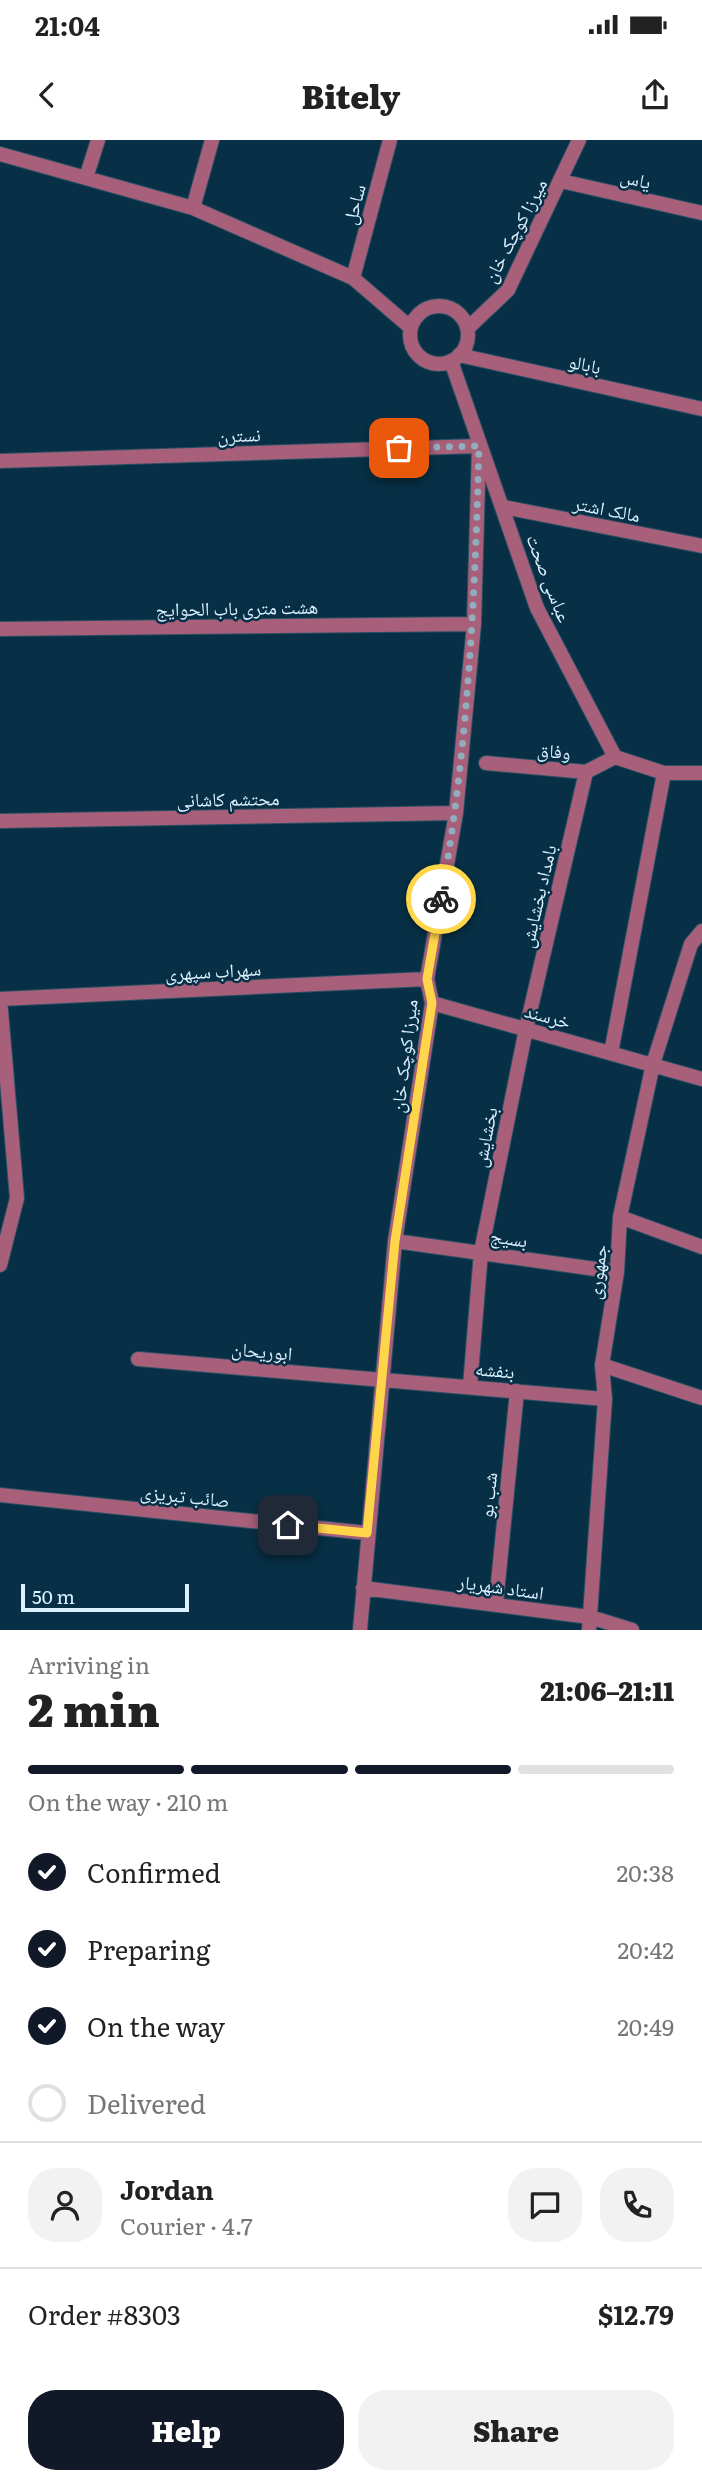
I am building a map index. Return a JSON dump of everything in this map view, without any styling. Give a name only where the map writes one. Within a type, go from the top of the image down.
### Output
[{"type":"street","points":[[86,178],[98,140]]},
{"type":"street","points":[[193,208],[212,140]]},
{"type":"street","name":"ساحل","points":[[353,278],[390,140]]},
{"type":"street","name":"میرزا کوچک خان","points":[[467,328],[508,290],[579,140]]},
{"type":"street","points":[[0,154],[193,208],[353,278],[411,328]]},
{"type":"street","name":"یاس","points":[[561,181],[702,213]]},
{"type":"street","points":[[438,306],[457,312],[467,328],[465,347],[455,358],[433,363],[418,354],[411,337],[411,328],[421,313],[438,306]]},
{"type":"street","name":"بابالو","points":[[455,358],[702,409]]},
{"type":"street","name":"عباسی صحت","points":[[455,358],[479,446],[537,608],[615,757]]},
{"type":"street","name":"میرزا کوچک خان","points":[[360,1630],[395,1241],[432,1003],[427,979],[456,813],[474,624],[479,446]]},
{"type":"street","name":"نسترن","points":[[0,461],[479,446]]},
{"type":"street","name":"مالک اشتر","points":[[503,507],[702,546]]},
{"type":"street","name":"هشت متری باب الحوایج","points":[[0,629],[474,624]]},
{"type":"street","points":[[615,757],[664,773],[702,773]]},
{"type":"street","name":"وفاق","points":[[486,763],[586,772],[615,757]]},
{"type":"street","name":"بامداد بخشایش","points":[[526,1029],[586,772]]},
{"type":"street","points":[[611,1053],[664,773]]},
{"type":"street","name":"محتشم کاشانی","points":[[0,821],[456,813]]},
{"type":"street","name":"جمهوری","points":[[590,1624],[605,1399],[602,1366],[617,1272],[620,1217],[653,1064],[691,944],[702,931]]},
{"type":"street","name":"سهراب سپهری","points":[[0,999],[427,979]]},
{"type":"street","points":[[0,999],[17,1198],[0,1265]]},
{"type":"street","name":"خرسند","points":[[432,1003],[702,1079]]},
{"type":"street","name":"بخشایش","points":[[470,1386],[481,1252],[526,1029]]},
{"type":"street","points":[[620,1217],[702,1247]]},
{"type":"street","name":"بسیج","points":[[395,1241],[617,1272]]},
{"type":"street","name":"ابوریحان","points":[[138,1359],[382,1379]]},
{"type":"street","points":[[602,1366],[702,1398]]},
{"type":"street","name":"بنفشه","points":[[382,1379],[605,1399]]},
{"type":"street","name":"شب بو","points":[[496,1604],[517,1391]]},
{"type":"street","name":"صائب تبریزی","points":[[0,1495],[367,1533]]},
{"type":"street","name":"استاد شهریار","points":[[363,1588],[496,1604],[632,1630]]},
{"type":"way so far","points":[[399,448],[479,446],[474,624],[456,813],[441,899]]},
{"type":"route","points":[[288,1525],[367,1533],[395,1241],[432,1003],[427,979],[441,899]]}]
